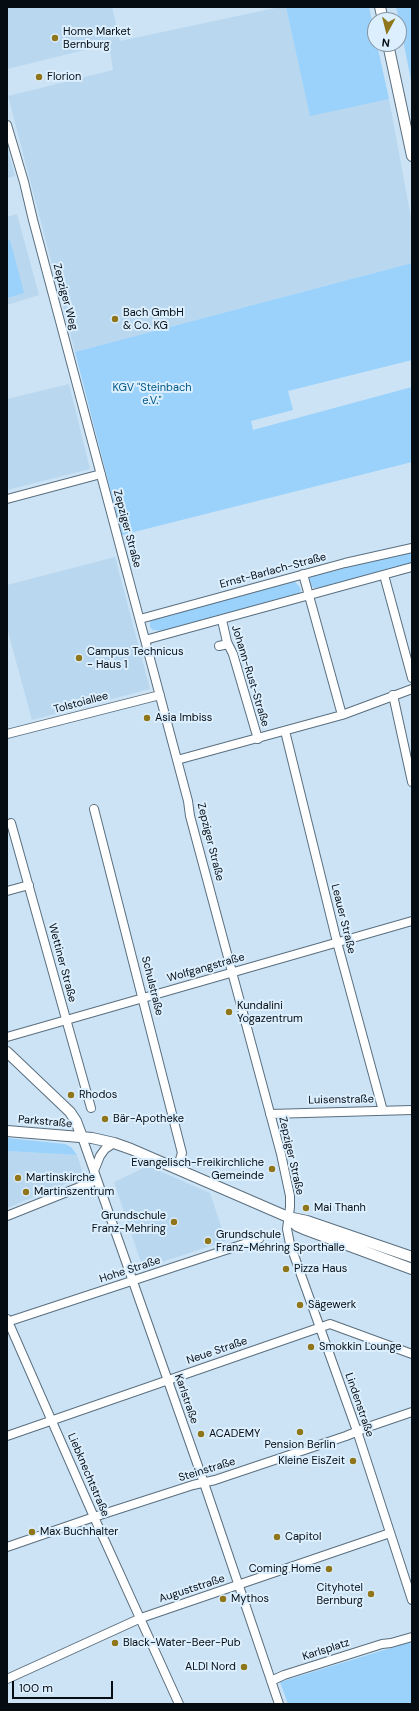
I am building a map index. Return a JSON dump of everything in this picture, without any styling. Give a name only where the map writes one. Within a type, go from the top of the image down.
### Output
[{"type":"main road","points":[[390,52],[412,156]]},
{"type":"main road","points":[[7,1052],[70,1112],[76,1121],[82,1137]]},
{"type":"main road","name":"Parkstraße","points":[[7,1131],[82,1137],[114,1143],[177,1168],[288,1217]]},
{"type":"main road","points":[[288,1217],[307,1221],[412,1257]]},
{"type":"main road","points":[[288,1217],[297,1226],[304,1229],[412,1269]]},
{"type":"street","name":"Zepziger Weg","points":[[7,125],[26,189],[101,474]]},
{"type":"street","points":[[7,499],[101,474]]},
{"type":"street","name":"Zepziger Straße","points":[[101,474],[188,801],[190,816],[270,1114],[290,1196],[288,1217]]},
{"type":"street","name":"Ernst-Barlach-Straße","points":[[140,619],[302,574],[412,548]]},
{"type":"street","points":[[145,640],[412,567]]},
{"type":"street","points":[[302,574],[342,715]]},
{"type":"street","points":[[384,575],[412,678]]},
{"type":"street","name":"Johann-Rust-Straße","points":[[222,620],[228,644],[233,654],[258,739]]},
{"type":"street","points":[[219,646],[228,644]]},
{"type":"street","name":"Johann-Rust-Straße","points":[[177,760],[342,715],[412,689]]},
{"type":"street","name":"Tolstoiallee","points":[[7,734],[160,695]]},
{"type":"street","points":[[393,695],[412,782]]},
{"type":"street","name":"Leauer Straße","points":[[285,731],[337,942],[383,1111]]},
{"type":"street","name":"Schulstraße","points":[[94,809],[144,998],[182,1153],[177,1168]]},
{"type":"street","name":"Wettiner Straße","points":[[11,823],[91,1108]]},
{"type":"street","points":[[7,891],[29,885]]},
{"type":"street","name":"Wolfgangstraße","points":[[7,1037],[412,921]]},
{"type":"street","name":"Luisenstraße","points":[[270,1114],[412,1110]]},
{"type":"street","name":"Karlstraße","points":[[82,1137],[134,1281],[271,1681]]},
{"type":"street","points":[[94,1171],[100,1156],[105,1149],[114,1143]]},
{"type":"street","points":[[7,1216],[97,1180]]},
{"type":"street","name":"Lindenstraße","points":[[288,1217],[287,1229],[290,1244],[357,1431],[412,1600]]},
{"type":"street","name":"Hohe Straße","points":[[7,1321],[134,1281],[259,1239]]},
{"type":"street","name":"Liebknechtstraße","points":[[7,1321],[179,1704]]},
{"type":"street","name":"Neue Straße","points":[[7,1436],[330,1324],[412,1354]]},
{"type":"street","name":"Steinstraße","points":[[7,1548],[94,1517],[339,1439],[357,1431],[412,1412]]},
{"type":"street","name":"Auguststraße","points":[[7,1678],[141,1618],[390,1534]]},
{"type":"street","name":"Karlsplatz","points":[[271,1681],[284,1675],[382,1644],[392,1643],[412,1637]]},
{"type":"street","points":[[271,1681],[279,1704]]},
{"type":"shaded area","points":[[7,7],[112,7],[120,41],[280,7],[286,7],[310,115],[389,99],[412,223],[412,263],[75,352],[8,96],[113,70],[109,44],[7,69]]},
{"type":"shaded area","points":[[7,147],[15,176],[7,178]]},
{"type":"shaded area","points":[[17,214],[39,295],[7,305],[7,217]]},
{"type":"shaded area","points":[[69,384],[90,469],[7,490],[7,399]]},
{"type":"shaded area","name":"Campus Technicus - Haus 1","points":[[115,557],[150,689],[32,720],[7,628],[7,585]]},
{"type":"shaded area","name":"Martinszentrum","points":[[7,1151],[77,1155],[84,1176],[7,1208]]},
{"type":"shaded area","name":"Grundschule Franz-Mehring","points":[[148,1166],[210,1193],[226,1241],[143,1268],[114,1182]]},
{"type":"green space","points":[[286,7],[369,7],[370,12],[367,12],[367,52],[379,52],[389,99],[310,116]]},
{"type":"green space","points":[[396,7],[412,7],[412,85],[405,52],[407,52],[407,12],[397,12]]},
{"type":"green space","points":[[10,240],[24,293],[7,298],[7,241]]},
{"type":"green space","name":"KGV \"Steinbach e.V.\"","points":[[412,263],[412,360],[288,391],[293,410],[251,421],[253,430],[412,387],[412,462],[122,535],[75,352]]},
{"type":"green space","points":[[412,551],[412,564],[323,587],[315,588],[310,586],[307,582],[309,577]]},
{"type":"green space","points":[[294,581],[301,590],[299,594],[165,631],[153,630],[150,627],[150,622],[153,618]]},
{"type":"green space","points":[[7,1138],[65,1144],[71,1147],[77,1155],[7,1151]]},
{"type":"green space","points":[[410,1642],[412,1647],[412,1704],[288,1704],[280,1682]]},
{"type":"place","name":"Home Market Bernburg","points":[[55,38]]},
{"type":"place","name":"Florion","points":[[39,77]]},
{"type":"place","name":"Bach GmbH & Co. KG","points":[[115,319]]},
{"type":"place","name":"Campus Technicus - Haus 1","points":[[79,658]]},
{"type":"place","name":"Asia Imbiss","points":[[147,718]]},
{"type":"place","name":"Kundalini Yogazentrum","points":[[229,1012]]},
{"type":"place","name":"Rhodos","points":[[71,1095]]},
{"type":"place","name":"Bär-Apotheke","points":[[105,1119]]},
{"type":"place","name":"Evangelisch-Freikirchliche Gemeinde","points":[[272,1169]]},
{"type":"place","name":"Martinskirche","points":[[18,1178]]},
{"type":"place","name":"Martinszentrum","points":[[26,1192]]},
{"type":"place","name":"Mai Thanh","points":[[306,1208]]},
{"type":"place","name":"Grundschule Franz-Mehring","points":[[174,1222]]},
{"type":"place","name":"Grundschule Franz-Mehring Sporthalle","points":[[208,1241]]},
{"type":"place","name":"Pizza Haus","points":[[286,1269]]},
{"type":"place","name":"Sägewerk","points":[[300,1305]]},
{"type":"place","name":"Smokkin Lounge","points":[[311,1347]]},
{"type":"place","name":"Pension Berlin","points":[[300,1432]]},
{"type":"place","name":"ACADEMY","points":[[201,1434]]},
{"type":"place","name":"Kleine EisZeit","points":[[353,1461]]},
{"type":"place","name":"Max Buchhalter","points":[[32,1532]]},
{"type":"place","name":"Capitol","points":[[277,1537]]},
{"type":"place","name":"Coming Home","points":[[329,1569]]},
{"type":"place","name":"Cityhotel Bernburg","points":[[371,1594]]},
{"type":"place","name":"Mythos","points":[[223,1599]]},
{"type":"place","name":"Black-Water-Beer-Pub","points":[[115,1643]]},
{"type":"place","name":"ALDI Nord","points":[[244,1667]]}]
